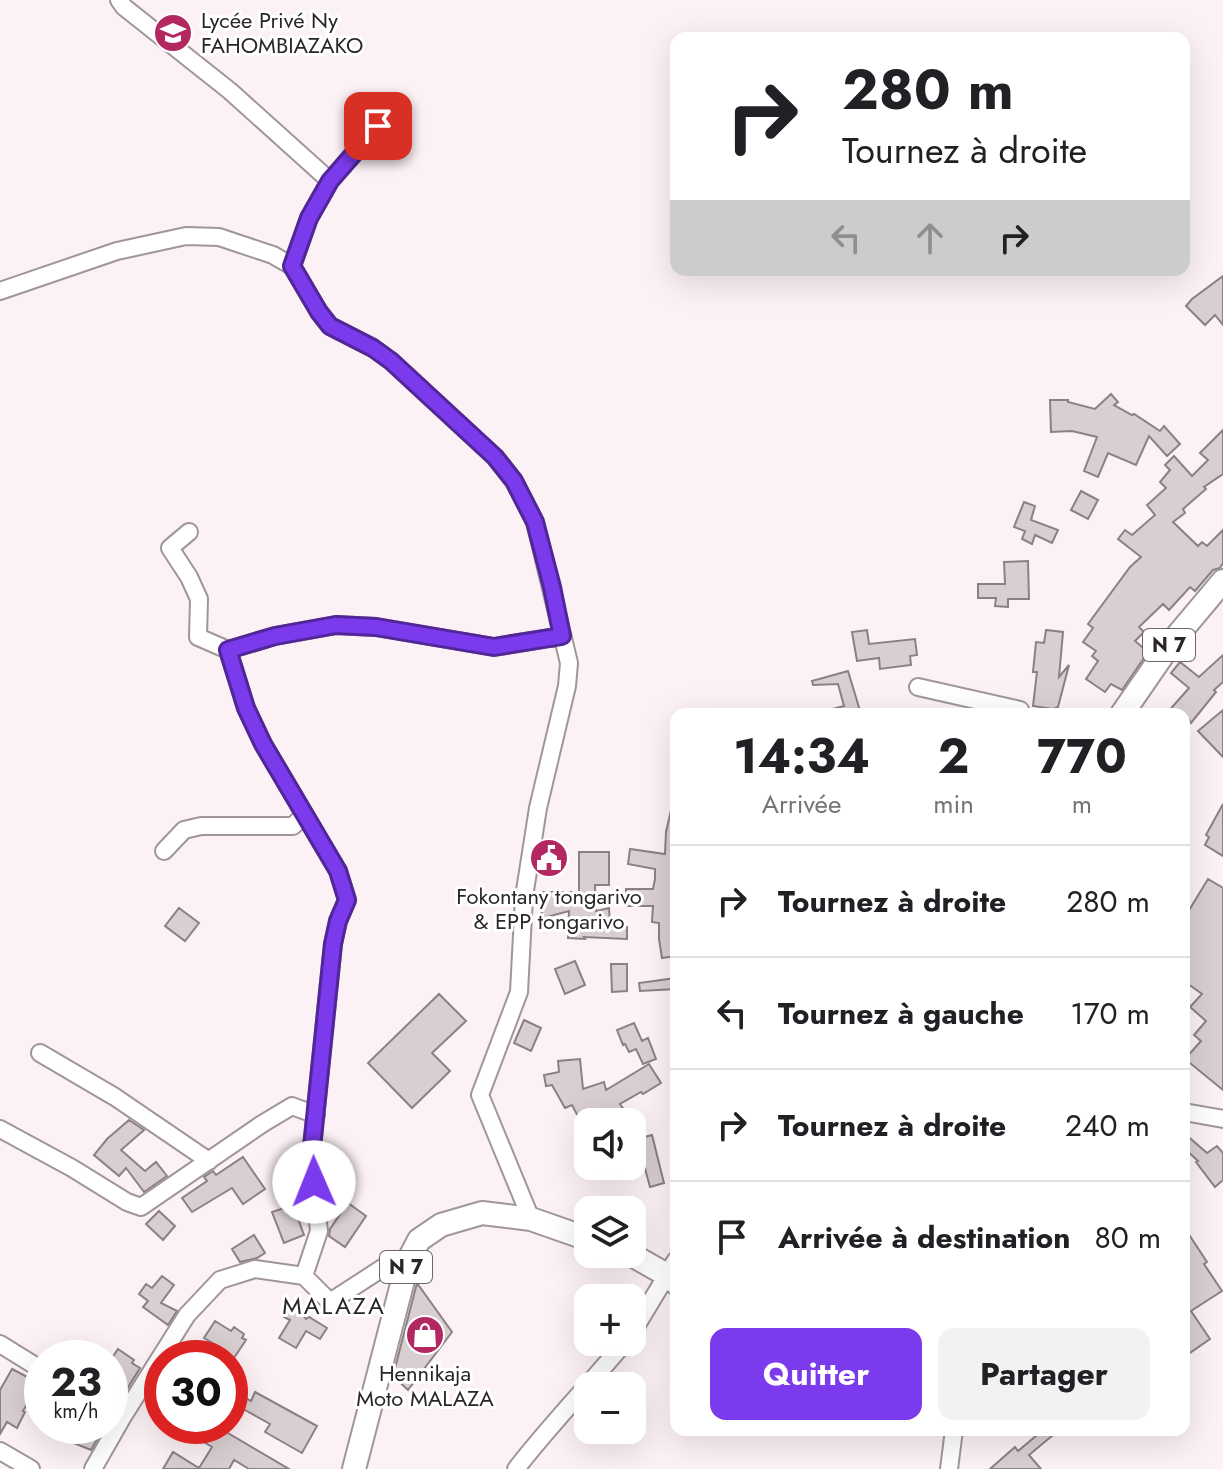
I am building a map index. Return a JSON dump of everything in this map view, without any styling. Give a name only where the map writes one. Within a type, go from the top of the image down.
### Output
[{"type":"main road","name":"N 7","points":[[1126,708],[1171,643],[1223,581]]},
{"type":"main road","name":"N 7","points":[[354,1469],[408,1261],[419,1240],[441,1225],[482,1213],[531,1219],[574,1234]]},
{"type":"main road","points":[[646,1261],[670,1272]]},
{"type":"street","points":[[119,0],[230,91],[330,181]]},
{"type":"street","points":[[292,266],[309,218],[330,181],[394,108]]},
{"type":"street","points":[[0,291],[117,251],[186,236],[219,237],[273,255],[292,266],[330,326],[391,361],[495,457],[514,481],[535,522],[569,663],[567,686],[538,808],[524,897],[519,992],[480,1095],[531,1219]]},
{"type":"street","points":[[189,532],[170,548],[199,599],[198,637],[228,650],[275,636],[336,625],[376,627],[494,647],[562,636]]},
{"type":"street","points":[[228,650],[246,708],[263,744],[338,871],[347,900],[333,944],[311,1157],[319,1231],[304,1276]]},
{"type":"street","points":[[918,687],[1011,708]]},
{"type":"street","points":[[164,851],[184,830],[201,826],[293,826],[304,815]]},
{"type":"street","points":[[40,1053],[115,1097],[209,1161]]},
{"type":"street","points":[[0,1129],[127,1202],[141,1207],[292,1106],[316,1115]]},
{"type":"street","points":[[1190,1113],[1223,1119]]},
{"type":"street","points":[[128,1398],[187,1315],[220,1280],[255,1269],[304,1276],[330,1302],[384,1267],[408,1261]]},
{"type":"street","points":[[646,1313],[670,1277]]},
{"type":"street","points":[[0,1344],[24,1359]]},
{"type":"street","points":[[516,1469],[613,1356]]},
{"type":"street","points":[[949,1469],[953,1436]]},
{"type":"street","points":[[93,1469],[104,1444]]},
{"type":"street","points":[[0,1451],[31,1469]]},
{"type":"building","points":[[1223,276],[1223,325],[1215,315],[1205,325],[1186,306]]},
{"type":"building","points":[[1111,394],[1118,402],[1114,405],[1160,431],[1164,426],[1180,444],[1167,456],[1149,436],[1136,465],[1108,453],[1098,477],[1084,471],[1097,437],[1072,431],[1051,432],[1050,400],[1068,400],[1095,409]]},
{"type":"building","points":[[1223,430],[1223,474],[1204,487],[1206,489],[1183,509],[1185,513],[1173,522],[1198,546],[1202,542],[1207,546],[1223,530],[1223,563],[1195,591],[1190,587],[1169,610],[1163,604],[1139,627],[1144,632],[1135,641],[1148,652],[1122,690],[1111,684],[1105,692],[1086,679],[1098,661],[1092,656],[1096,651],[1083,642],[1093,628],[1088,624],[1130,567],[1141,557],[1118,539],[1125,530],[1132,535],[1155,515],[1147,505],[1166,488],[1160,482],[1170,470],[1165,465],[1174,456],[1192,476],[1208,460],[1200,453]]},
{"type":"building","points":[[1081,491],[1098,500],[1088,519],[1071,510]]},
{"type":"building","points":[[1024,502],[1035,506],[1031,520],[1058,530],[1052,543],[1035,535],[1032,544],[1022,539],[1025,531],[1014,527]]},
{"type":"building","points":[[1028,561],[1029,599],[1008,599],[1008,607],[995,606],[996,598],[978,598],[978,584],[1005,584],[1004,562]]},
{"type":"building","points":[[867,630],[869,644],[915,639],[917,655],[910,656],[911,665],[880,669],[879,658],[857,661],[852,632]]},
{"type":"building","points":[[1046,630],[1063,632],[1059,677],[1069,665],[1056,708],[1033,706],[1037,672],[1033,672],[1036,642],[1044,643]]},
{"type":"building","points":[[1223,655],[1223,682],[1191,723],[1190,708],[1171,708],[1189,688],[1171,673],[1180,662],[1199,677]]},
{"type":"building","points":[[848,671],[859,708],[836,708],[844,706],[838,684],[813,685],[812,681]]},
{"type":"building","points":[[1223,710],[1223,757],[1198,731]]},
{"type":"building","points":[[1223,804],[1223,856],[1205,845],[1209,837],[1206,835]]},
{"type":"building","points":[[670,815],[670,957],[662,958],[659,923],[652,922],[653,906],[626,906],[626,889],[653,889],[655,869],[628,864],[630,849],[665,854]]},
{"type":"building","points":[[579,852],[609,852],[609,885],[595,885],[596,911],[609,908],[610,926],[627,927],[627,939],[568,938],[569,911],[543,918],[541,892],[579,892]]},
{"type":"building","points":[[1208,879],[1223,888],[1223,1090],[1190,1063],[1190,1053],[1201,1041],[1194,1035],[1206,1021],[1190,1007],[1202,994],[1190,985],[1190,909]]},
{"type":"building","points":[[179,908],[199,923],[185,941],[165,926]]},
{"type":"building","points":[[575,961],[585,985],[565,994],[555,969]]},
{"type":"building","points":[[611,964],[627,964],[627,991],[612,992]]},
{"type":"building","points":[[670,979],[670,989],[640,991],[639,983]]},
{"type":"building","points":[[439,994],[466,1021],[432,1053],[450,1071],[412,1108],[368,1063]]},
{"type":"building","points":[[524,1020],[541,1028],[531,1051],[514,1043]]},
{"type":"building","points":[[634,1023],[642,1041],[648,1038],[656,1059],[643,1064],[636,1049],[629,1052],[623,1045],[617,1030]]},
{"type":"building","points":[[580,1059],[583,1089],[604,1082],[606,1090],[649,1064],[661,1083],[620,1104],[623,1108],[574,1109],[572,1105],[565,1108],[552,1085],[546,1086],[544,1075],[559,1072],[558,1061]]},
{"type":"building","points":[[129,1120],[144,1130],[121,1150],[145,1171],[156,1162],[167,1176],[144,1192],[126,1168],[119,1176],[94,1155]]},
{"type":"building","points":[[652,1135],[664,1183],[650,1187],[646,1172],[646,1137]]},
{"type":"building","points":[[1190,1138],[1207,1153],[1217,1146],[1223,1153],[1223,1180],[1215,1187],[1190,1154]]},
{"type":"building","points":[[243,1157],[265,1189],[243,1204],[232,1188],[192,1212],[182,1198],[207,1181],[204,1177],[213,1171],[216,1175]]},
{"type":"building","points":[[348,1203],[366,1216],[345,1247],[329,1236],[330,1229]]},
{"type":"building","points":[[293,1205],[304,1235],[284,1243],[272,1212]]},
{"type":"building","points":[[159,1211],[175,1226],[163,1240],[146,1224]]},
{"type":"building","points":[[254,1235],[265,1253],[240,1262],[232,1249]]},
{"type":"building","points":[[1190,1236],[1222,1291],[1191,1311],[1210,1339],[1190,1353]]},
{"type":"building","points":[[162,1276],[174,1285],[161,1303],[177,1311],[168,1325],[143,1307],[148,1301],[139,1294],[146,1284],[152,1288]]},
{"type":"building","name":"Hennikaja Moto MALAZA","points":[[417,1283],[452,1332],[408,1390],[393,1376]]},
{"type":"building","points":[[290,1307],[296,1311],[298,1307],[306,1319],[309,1317],[327,1328],[320,1339],[306,1331],[296,1348],[279,1338],[290,1320],[284,1317]]},
{"type":"building","points":[[215,1321],[231,1331],[234,1327],[244,1334],[242,1338],[246,1340],[207,1340],[204,1338]]},
{"type":"building","points":[[128,1356],[140,1368],[128,1387]]},
{"type":"building","points":[[12,1369],[24,1375],[24,1414],[17,1428],[7,1422],[0,1434],[0,1390]]},
{"type":"building","points":[[255,1392],[317,1426],[302,1453],[265,1432],[270,1424],[248,1412],[248,1399],[251,1401]]},
{"type":"building","points":[[1036,1436],[1052,1436],[1029,1455],[1041,1469],[990,1469],[1015,1447],[1018,1451]]},
{"type":"building","points":[[76,1444],[94,1444],[91,1450]]},
{"type":"building","points":[[207,1444],[247,1444],[289,1469],[249,1469],[234,1460],[229,1469],[163,1469],[173,1452],[199,1468],[212,1447]]},
{"type":"place","name":"Lycée Privé Ny FAHOMBIAZAKO","points":[[173,33]]},
{"type":"place","name":"Fokontany tongarivo & EPP tongarivo","points":[[549,858]]},
{"type":"place","name":"Hennikaja Moto MALAZA","points":[[425,1335]]},
{"type":"district","name":"MALAZA","points":[[334,1306]]},
{"type":"route","points":[[314,1182],[311,1157],[333,944],[347,900],[338,871],[263,744],[246,708],[228,650],[275,636],[336,625],[376,627],[494,647],[562,636],[535,522],[514,481],[495,457],[391,361],[330,326],[292,266],[309,218],[330,181],[378,126]]}]
